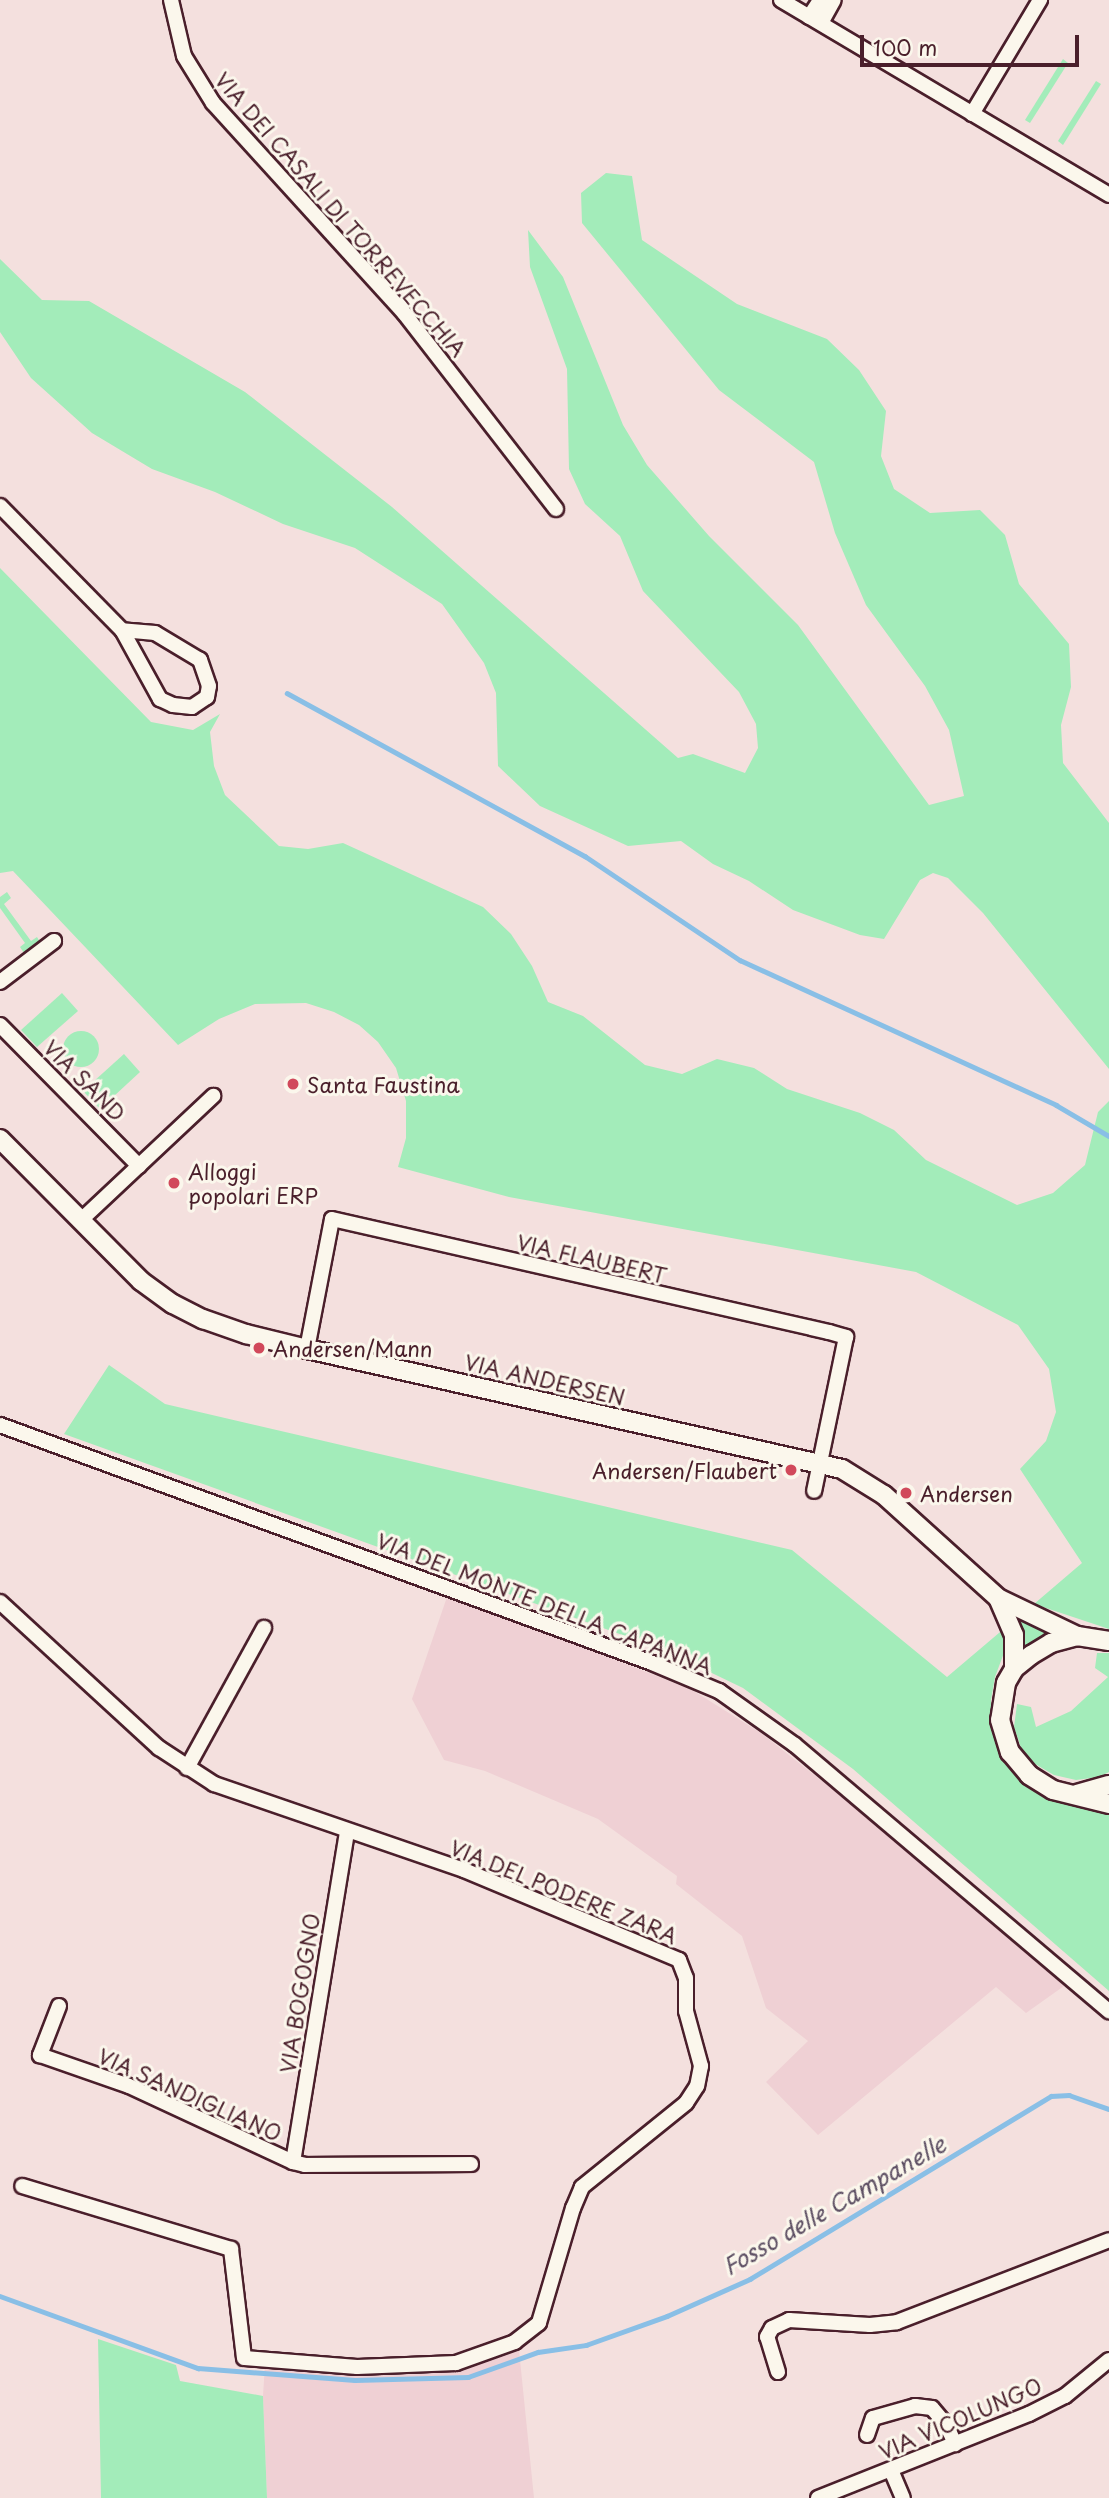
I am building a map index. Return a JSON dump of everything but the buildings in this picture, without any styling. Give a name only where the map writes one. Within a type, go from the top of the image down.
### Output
[{"type":"street","name":"VIA DEI CASALI DI TORREVECCHIA","points":[[171,0],[184,55],[213,103],[382,287],[556,509]]},
{"type":"street","points":[[781,0],[1109,195]]},
{"type":"street","points":[[815,20],[820,0]]},
{"type":"street","points":[[815,20],[834,0]]},
{"type":"street","points":[[972,114],[1040,0]]},
{"type":"street","points":[[0,506],[122,631],[160,699],[173,705],[192,706],[207,697],[209,686],[200,660],[155,633],[122,631]]},
{"type":"street","points":[[0,982],[54,941]]},
{"type":"street","name":"VIA SAND","points":[[0,1025],[139,1166]]},
{"type":"street","points":[[80,1221],[213,1096]]},
{"type":"street","name":"VIA ANDERSEN","points":[[0,1139],[141,1281],[173,1304],[224,1327],[306,1349],[846,1470],[875,1488],[998,1598],[1077,1636],[1109,1641]]},
{"type":"street","name":"VIA FLAUBERT","points":[[306,1349],[332,1219],[846,1337],[818,1462]]},
{"type":"street","name":"VIA DEL MONTE DELLA CAPANNA","points":[[0,1425],[653,1662],[719,1692],[796,1745],[1109,2011]]},
{"type":"street","points":[[814,1491],[818,1462]]},
{"type":"street","name":"VIA ANDERSEN","points":[[998,1598],[1014,1634],[1014,1669]]},
{"type":"street","name":"VIA DEL PODERE ZARA","points":[[0,1602],[152,1742],[187,1769],[228,1790],[464,1870],[674,1957],[683,1965],[686,1978],[686,2011],[701,2066],[697,2087],[686,2103],[582,2188],[573,2208],[551,2291],[539,2323],[515,2342],[456,2363],[357,2367],[244,2358],[231,2249],[22,2186]]},
{"type":"street","points":[[187,1769],[264,1628]]},
{"type":"street","name":"VIA ANDERSEN","points":[[1077,1636],[1046,1645],[1014,1669],[1006,1683],[1000,1709],[1003,1734],[1018,1765],[1038,1782],[1053,1790],[1109,1804]]},
{"type":"street","points":[[1077,1794],[1109,1785]]},
{"type":"street","name":"VIA BOGOGNO","points":[[293,2162],[347,1831]]},
{"type":"street","name":"VIA SANDIGLIANO","points":[[59,2006],[40,2055],[128,2086],[293,2162]]},
{"type":"street","points":[[293,2162],[305,2165],[471,2164]]},
{"type":"street","points":[[778,2372],[767,2337],[772,2328],[789,2320],[870,2325],[897,2322],[1109,2240]]},
{"type":"street","name":"VIA VICOLUNGO","points":[[818,2498],[955,2444],[1065,2396],[1109,2360]]},
{"type":"street","points":[[867,2435],[873,2418],[915,2406],[932,2408],[947,2426],[955,2444]]},
{"type":"street","points":[[891,2470],[903,2498]]},
{"type":"shaded area","points":[[448,1594],[692,1690],[761,1733],[865,1815],[1064,1986],[1026,2013],[996,1987],[818,2135],[766,2082],[808,2041],[766,2008],[742,1936],[676,1884],[677,1876],[598,1819],[485,1771],[444,1760],[412,1699]]},
{"type":"shaded area","points":[[519,2350],[534,2498],[267,2498],[263,2396],[265,2364],[401,2373],[464,2370]]},
{"type":"green space","points":[[1063,59],[1068,63],[1030,123],[1025,120]]},
{"type":"green space","points":[[1096,81],[1101,84],[1063,145],[1058,141]]},
{"type":"green space","points":[[606,173],[632,176],[642,240],[737,304],[827,339],[859,370],[886,411],[881,456],[894,489],[930,513],[980,510],[1005,535],[1019,584],[1069,644],[1071,687],[1061,725],[1063,763],[1109,823],[1109,1069],[983,913],[948,878],[933,873],[920,880],[884,939],[860,935],[793,910],[749,881],[713,864],[681,841],[628,846],[540,806],[498,766],[496,693],[484,663],[442,604],[355,548],[283,524],[215,492],[152,469],[92,433],[31,378],[0,332],[0,259],[42,300],[89,301],[245,392],[392,507],[678,758],[693,754],[745,773],[758,748],[756,724],[739,692],[643,591],[620,536],[585,504],[569,469],[567,369],[530,267],[528,230],[563,277],[623,425],[647,465],[709,536],[798,625],[929,805],[964,796],[949,730],[925,686],[866,605],[835,533],[814,462],[719,390],[582,223],[581,193]]},
{"type":"green space","points":[[0,568],[151,722],[193,730],[220,714],[210,732],[214,766],[225,795],[279,846],[308,849],[343,843],[483,907],[511,934],[532,966],[548,1002],[583,1016],[645,1065],[682,1074],[717,1059],[754,1068],[787,1089],[860,1113],[894,1130],[926,1160],[1017,1205],[1053,1193],[1085,1165],[1098,1112],[1109,1101],[1109,1629],[1034,1604],[1082,1563],[1020,1469],[1046,1441],[1056,1412],[1049,1369],[1018,1325],[916,1272],[509,1197],[398,1167],[406,1138],[406,1101],[396,1068],[378,1042],[359,1025],[334,1012],[306,1003],[255,1004],[219,1019],[178,1045],[13,871],[0,873]]},
{"type":"green space","points":[[7,892],[11,898],[4,904],[31,941],[37,937],[40,942],[24,953],[20,947],[25,943],[0,908],[0,897]]},
{"type":"green space","points":[[62,993],[78,1011],[37,1047],[21,1030]]},
{"type":"green space","points":[[81,1031],[94,1036],[99,1049],[94,1062],[81,1067],[68,1062],[63,1049],[68,1036]]},
{"type":"green space","points":[[124,1054],[140,1072],[100,1109],[83,1091]]},
{"type":"green space","points":[[109,1365],[165,1404],[792,1550],[947,1677],[1006,1627],[1008,1642],[995,1677],[991,1700],[992,1726],[1001,1756],[1013,1773],[1033,1791],[1109,1812],[1109,1991],[853,1769],[743,1688],[664,1650],[64,1434]]},
{"type":"green space","points":[[1018,1619],[1034,1627],[1053,1634],[1025,1651]]},
{"type":"green space","points":[[1097,1653],[1109,1653],[1109,1772],[1099,1777],[1076,1780],[1054,1775],[1035,1764],[1021,1748],[1014,1727],[1017,1704],[1031,1707],[1036,1727],[1071,1711],[1108,1677],[1095,1668]]},
{"type":"green space","points":[[98,2339],[176,2365],[180,2381],[263,2396],[267,2498],[101,2498]]},
{"type":"waterway","points":[[287,693],[585,856],[740,960],[1056,1105],[1109,1136]]},
{"type":"waterway","name":"Fosso delle Campanelle","points":[[0,2296],[198,2368],[355,2380],[468,2377],[538,2352],[586,2345],[667,2316],[750,2279],[1051,2096],[1069,2095],[1109,2109]]},
{"type":"place","name":"Santa Faustina","points":[[293,1084]]},
{"type":"place","name":"Alloggi popolari ERP","points":[[174,1183]]},
{"type":"place","name":"Andersen/Mann","points":[[259,1348]]},
{"type":"place","name":"Andersen/Flaubert","points":[[791,1470]]},
{"type":"place","name":"Andersen","points":[[906,1493]]}]
